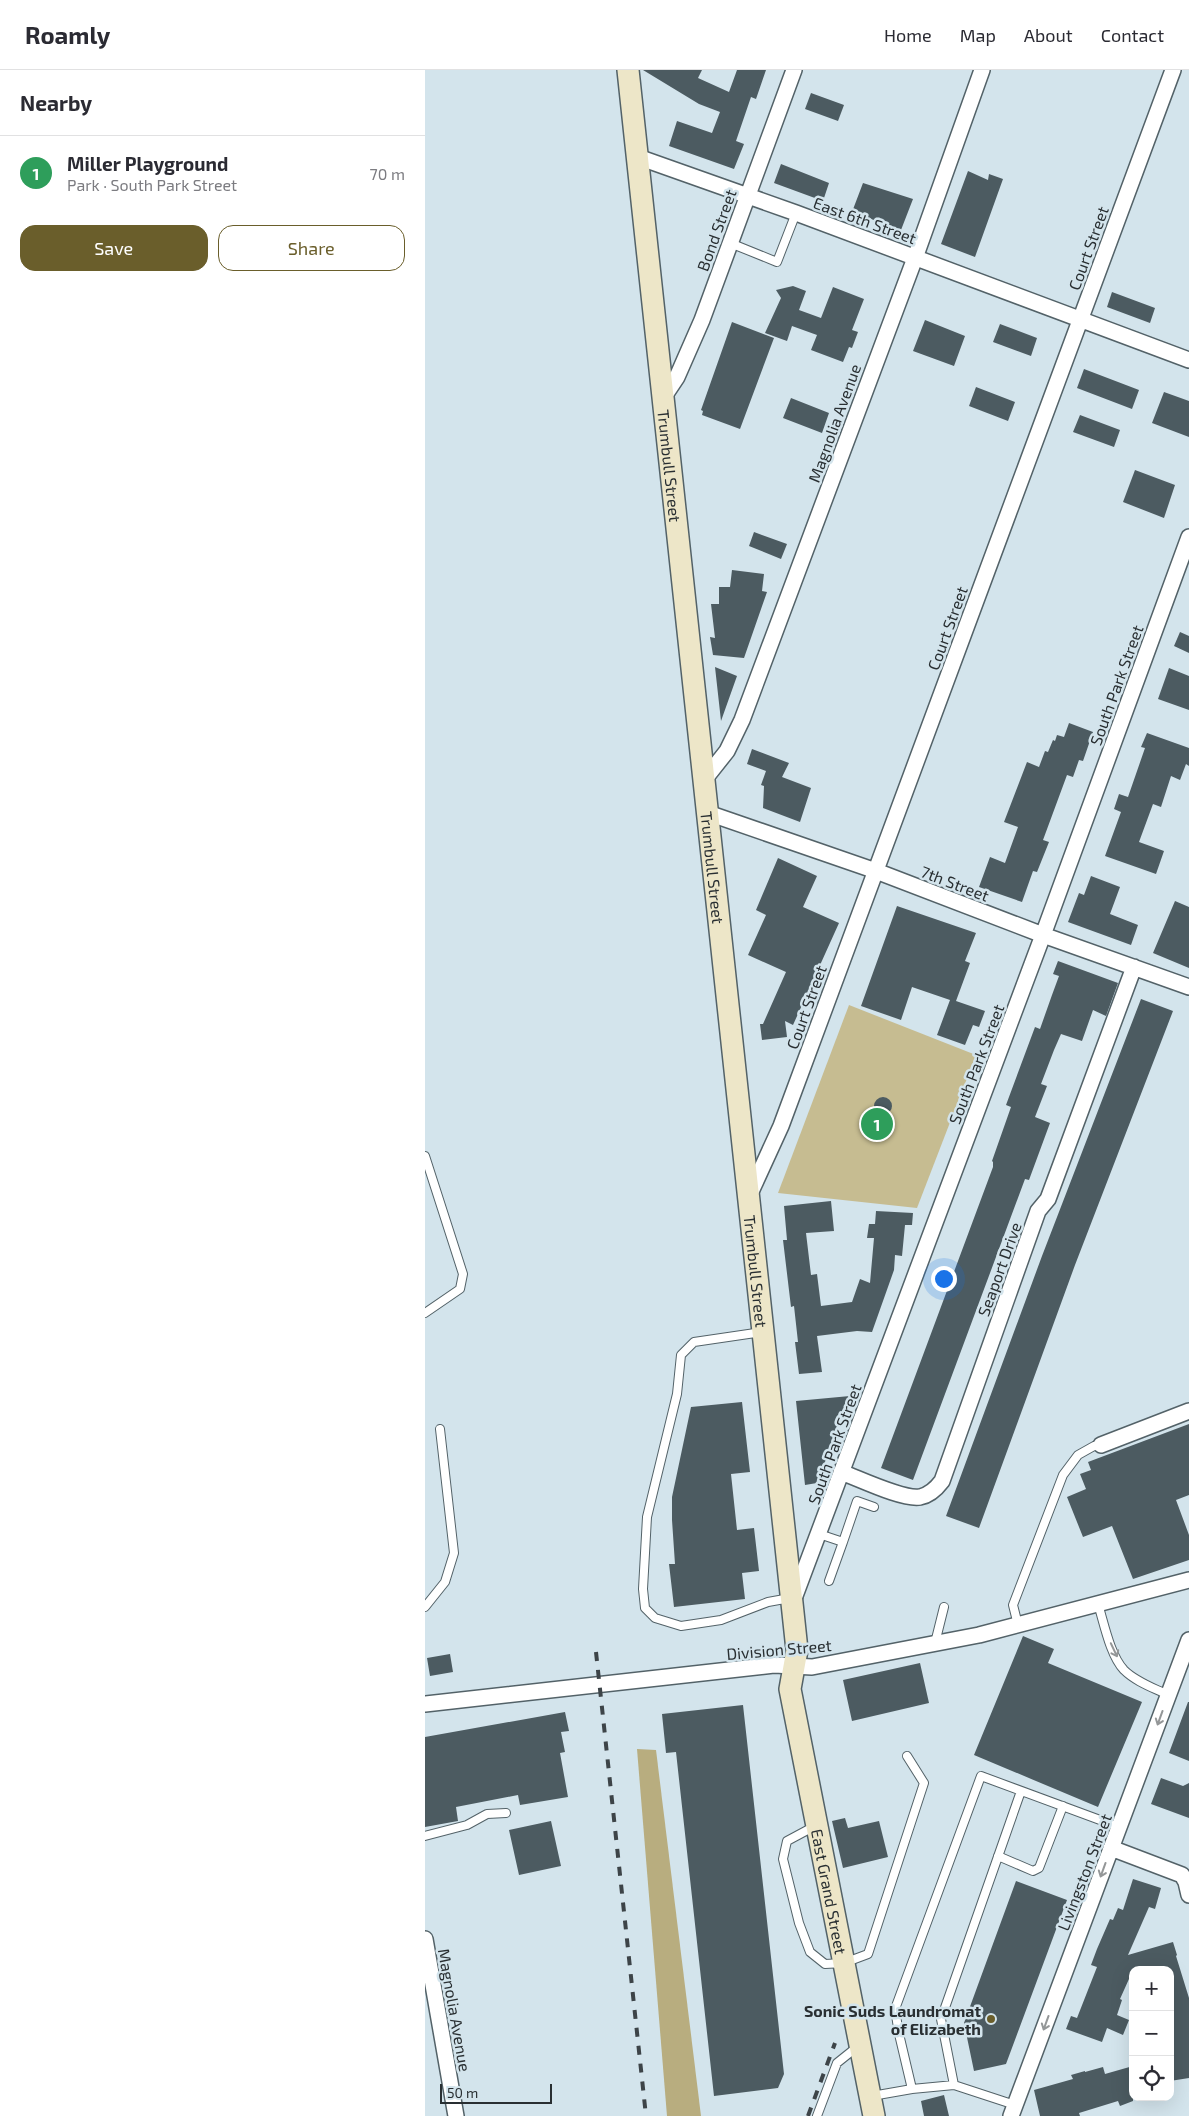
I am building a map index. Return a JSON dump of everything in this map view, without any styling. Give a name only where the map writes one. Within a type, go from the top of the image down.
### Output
[{"type":"street","name":"Trumbull Street","points":[[628,70],[792,1600],[797,1650],[793,1666]]},
{"type":"street","name":"Bond Street","points":[[663,398],[677,377],[702,320],[794,70]]},
{"type":"street","name":"Magnolia Avenue","points":[[704,780],[727,751],[742,720],[915,258],[982,70]]},
{"type":"street","name":"Court Street","points":[[749,1196],[781,1126],[1173,70]]},
{"type":"street","name":"East 6th Street","points":[[637,157],[796,213],[1189,360]]},
{"type":"street","name":"South Park Street","points":[[792,1600],[819,1534],[1043,935],[1189,537]]},
{"type":"street","name":"7th Street","points":[[708,814],[875,872],[1189,987]]},
{"type":"street","name":"Seaport Drive","points":[[841,1472],[907,1497],[921,1497],[934,1491],[942,1481],[1038,1211],[1048,1199],[1134,967]]},
{"type":"street","points":[[1101,1445],[1189,1411]]},
{"type":"street","name":"Division Street","points":[[425,1704],[774,1665],[811,1667],[935,1643],[1018,1624],[1189,1580]]},
{"type":"street","name":"Livingston Street","points":[[1013,2111],[1189,1640]]},
{"type":"street","name":"East Grand Street","points":[[793,1666],[789,1689],[872,2106]]},
{"type":"street","points":[[1111,1848],[1182,1875],[1189,1895]]},
{"type":"street","name":"Magnolia Avenue","points":[[425,1939],[456,2116]]},
{"type":"lane","points":[[730,243],[777,262],[796,213]]},
{"type":"lane","points":[[425,1156],[463,1274],[460,1289],[425,1313]]},
{"type":"lane","points":[[763,1332],[694,1342],[681,1356],[677,1394],[647,1517],[643,1589],[645,1608],[655,1618],[681,1626],[721,1620],[768,1602],[792,1600]]},
{"type":"lane","points":[[425,1608],[445,1582],[454,1553],[440,1429]]},
{"type":"lane","points":[[1018,1624],[1013,1605],[1063,1475],[1078,1455],[1094,1446],[1101,1445]]},
{"type":"lane","points":[[829,1581],[857,1502],[874,1507]]},
{"type":"lane","points":[[819,1534],[843,1542]]},
{"type":"lane","points":[[1099,1604],[1111,1646],[1123,1669],[1146,1685],[1168,1695]]},
{"type":"lane","points":[[935,1643],[945,1608]]},
{"type":"lane","points":[[816,1825],[787,1841],[783,1859],[799,1923],[809,1952],[825,1964],[844,1964],[869,1954],[924,1783],[907,1756]]},
{"type":"lane","points":[[912,2089],[895,2009],[981,1776],[1119,1827]]},
{"type":"lane","points":[[954,2086],[941,2019],[1021,1791]]},
{"type":"lane","points":[[998,1856],[1033,1871],[1039,1868],[1063,1806]]},
{"type":"lane","points":[[425,1836],[467,1825],[487,1814],[506,1813]]},
{"type":"lane","points":[[817,2116],[837,2063],[860,2044]]},
{"type":"lane","points":[[872,2106],[912,2089],[954,2086],[1013,2111]]},
{"type":"shaded area","points":[[849,1005],[976,1055],[917,1208],[778,1193]]},
{"type":"shaded area","points":[[637,1749],[656,1750],[701,2116],[667,2116]]},
{"type":"building","points":[[643,70],[702,70],[698,78],[729,92],[737,70],[766,70],[756,99],[751,97],[736,141],[744,144],[734,169],[669,146],[677,121],[712,133],[720,112],[699,104]]},
{"type":"building","points":[[811,93],[844,105],[838,121],[805,109]]},
{"type":"building","points":[[781,164],[829,183],[823,201],[774,183]]},
{"type":"building","points":[[968,171],[988,180],[989,174],[1003,179],[975,257],[941,244]]},
{"type":"building","points":[[863,183],[913,199],[901,230],[852,212]]},
{"type":"building","points":[[793,286],[806,291],[799,310],[821,318],[833,287],[864,299],[852,330],[858,332],[852,348],[849,347],[843,362],[811,350],[817,335],[792,326],[787,341],[765,333],[781,298],[776,290]]},
{"type":"building","points":[[1112,292],[1155,308],[1150,323],[1107,307]]},
{"type":"building","points":[[925,320],[965,336],[954,366],[913,351]]},
{"type":"building","points":[[732,322],[774,338],[740,429],[702,415],[703,411],[701,410]]},
{"type":"building","points":[[1000,324],[1037,338],[1031,356],[993,342]]},
{"type":"building","points":[[1084,369],[1139,390],[1132,409],[1077,388]]},
{"type":"building","points":[[976,387],[1015,402],[1008,421],[969,406]]},
{"type":"building","points":[[1164,392],[1189,401],[1189,437],[1152,423]]},
{"type":"building","points":[[791,398],[829,413],[822,433],[783,418]]},
{"type":"building","points":[[1080,415],[1120,430],[1114,447],[1073,432]]},
{"type":"building","points":[[1135,470],[1175,485],[1164,518],[1123,502]]},
{"type":"building","points":[[754,532],[787,544],[781,559],[749,546]]},
{"type":"building","points":[[732,570],[764,574],[762,591],[767,592],[744,658],[713,655],[710,637],[715,638],[711,604],[719,604],[719,587],[730,587]]},
{"type":"building","points":[[1180,632],[1189,636],[1189,653],[1174,646]]},
{"type":"building","points":[[715,667],[737,676],[721,721]]},
{"type":"building","points":[[1169,668],[1189,676],[1189,710],[1158,699]]},
{"type":"building","points":[[1069,723],[1093,732],[1083,761],[1079,760],[1073,777],[1067,775],[1043,840],[1049,842],[1037,872],[1033,871],[1022,902],[979,887],[990,857],[1005,863],[1018,827],[1004,822],[1027,762],[1039,767],[1045,751],[1048,752],[1057,735],[1064,737]]},
{"type":"building","points":[[1147,733],[1189,748],[1189,766],[1186,764],[1180,780],[1171,776],[1161,807],[1153,804],[1139,842],[1164,851],[1156,874],[1105,856],[1121,812],[1114,809],[1119,794],[1128,797],[1145,748],[1141,747]]},
{"type":"building","points":[[752,749],[789,763],[782,777],[811,788],[800,822],[763,808],[764,786],[761,785],[766,771],[747,764]]},
{"type":"building","points":[[778,858],[817,876],[803,907],[839,923],[793,1025],[785,1021],[787,1037],[762,1040],[760,1024],[763,1024],[786,972],[748,955],[766,915],[756,910]]},
{"type":"building","points":[[1091,876],[1120,887],[1110,914],[1138,925],[1131,945],[1068,922],[1079,893],[1084,895]]},
{"type":"building","points":[[1175,901],[1189,907],[1189,968],[1153,953]]},
{"type":"building","points":[[897,906],[976,933],[965,961],[970,963],[956,1001],[985,1011],[979,1027],[973,1025],[965,1045],[937,1035],[950,1000],[912,987],[901,1020],[861,1006]]},
{"type":"building","points":[[1058,961],[1118,983],[1106,1016],[1093,1010],[1082,1041],[1061,1034],[1054,1050],[1041,1084],[1047,1086],[1035,1117],[1050,1123],[1029,1180],[1025,1179],[913,1480],[881,1468],[993,1167],[992,1161],[1011,1107],[1006,1105],[1035,1027],[1040,1029],[1059,976],[1053,974]]},
{"type":"building","points":[[1141,999],[1173,1011],[1075,1265],[979,1528],[946,1516],[1042,1256]]},
{"type":"building","points":[[879,1097],[887,1097],[892,1102],[890,1113],[879,1115],[874,1110],[874,1102]]},
{"type":"building","points":[[831,1201],[834,1231],[806,1233],[811,1275],[817,1274],[821,1306],[852,1302],[860,1279],[870,1283],[874,1238],[867,1238],[869,1224],[875,1224],[876,1211],[913,1213],[912,1225],[905,1225],[902,1256],[895,1255],[894,1270],[872,1332],[857,1331],[817,1336],[822,1372],[799,1374],[795,1342],[798,1342],[794,1306],[791,1307],[783,1240],[787,1240],[784,1206]]},
{"type":"building","points":[[850,1396],[817,1483],[805,1485],[796,1401]]},
{"type":"building","points":[[742,1402],[750,1472],[731,1474],[737,1530],[754,1528],[759,1571],[742,1573],[745,1599],[674,1607],[669,1564],[675,1564],[672,1497],[691,1407]]},
{"type":"building","points":[[1189,1424],[1189,1495],[1176,1500],[1189,1535],[1189,1560],[1133,1579],[1112,1526],[1083,1537],[1067,1497],[1086,1489],[1080,1474],[1091,1470],[1088,1462]]},
{"type":"building","points":[[1023,1636],[1054,1649],[1048,1663],[1142,1702],[1098,1807],[974,1755]]},
{"type":"building","points":[[450,1654],[453,1672],[430,1676],[427,1658]]},
{"type":"building","points":[[920,1663],[929,1703],[852,1721],[843,1680]]},
{"type":"building","points":[[1189,1702],[1189,1761],[1169,1753]]},
{"type":"building","points":[[743,1705],[784,2074],[778,2088],[714,2096],[676,1752],[666,1753],[662,1714]]},
{"type":"building","points":[[565,1712],[569,1731],[561,1732],[565,1752],[560,1753],[568,1797],[520,1805],[518,1795],[456,1807],[458,1821],[425,1827],[425,1737]]},
{"type":"building","points":[[1161,1778],[1183,1786],[1189,1783],[1189,1818],[1151,1804]]},
{"type":"building","points":[[845,1818],[848,1828],[879,1821],[888,1857],[843,1868],[832,1821]]},
{"type":"building","points":[[551,1821],[561,1866],[519,1875],[509,1830]]},
{"type":"building","points":[[1133,1879],[1161,1888],[1155,1909],[1149,1907],[1128,1955],[1173,1942],[1189,1998],[1189,2078],[1174,2080],[1174,1966],[1129,1966],[1129,1979],[1120,1999],[1122,2000],[1117,2015],[1129,2020],[1123,2035],[1107,2028],[1102,2042],[1066,2029],[1071,2016],[1077,2018],[1097,1967],[1091,1965],[1110,1919],[1113,1920],[1118,1908],[1123,1910]]},
{"type":"building","points":[[1016,1881],[1067,1900],[1006,2064],[974,2071],[964,2023]]},
{"type":"building","points":[[1103,2067],[1105,2074],[1129,2067],[1129,2101],[1133,2101],[1120,2106],[1118,2101],[1079,2113],[1080,2116],[1040,2116],[1034,2090],[1073,2079],[1071,2075],[1085,2071]]},
{"type":"building","points":[[944,2095],[949,2116],[924,2116],[921,2101]]},
{"type":"railway","points":[[596,1652],[646,2116]]},
{"type":"railway","points":[[808,2116],[835,2043]]},
{"type":"place","name":"Miller Playground","points":[[877,1124]]},
{"type":"place","name":"Sonic Suds Laundromat of Elizabeth","points":[[991,2019]]}]
